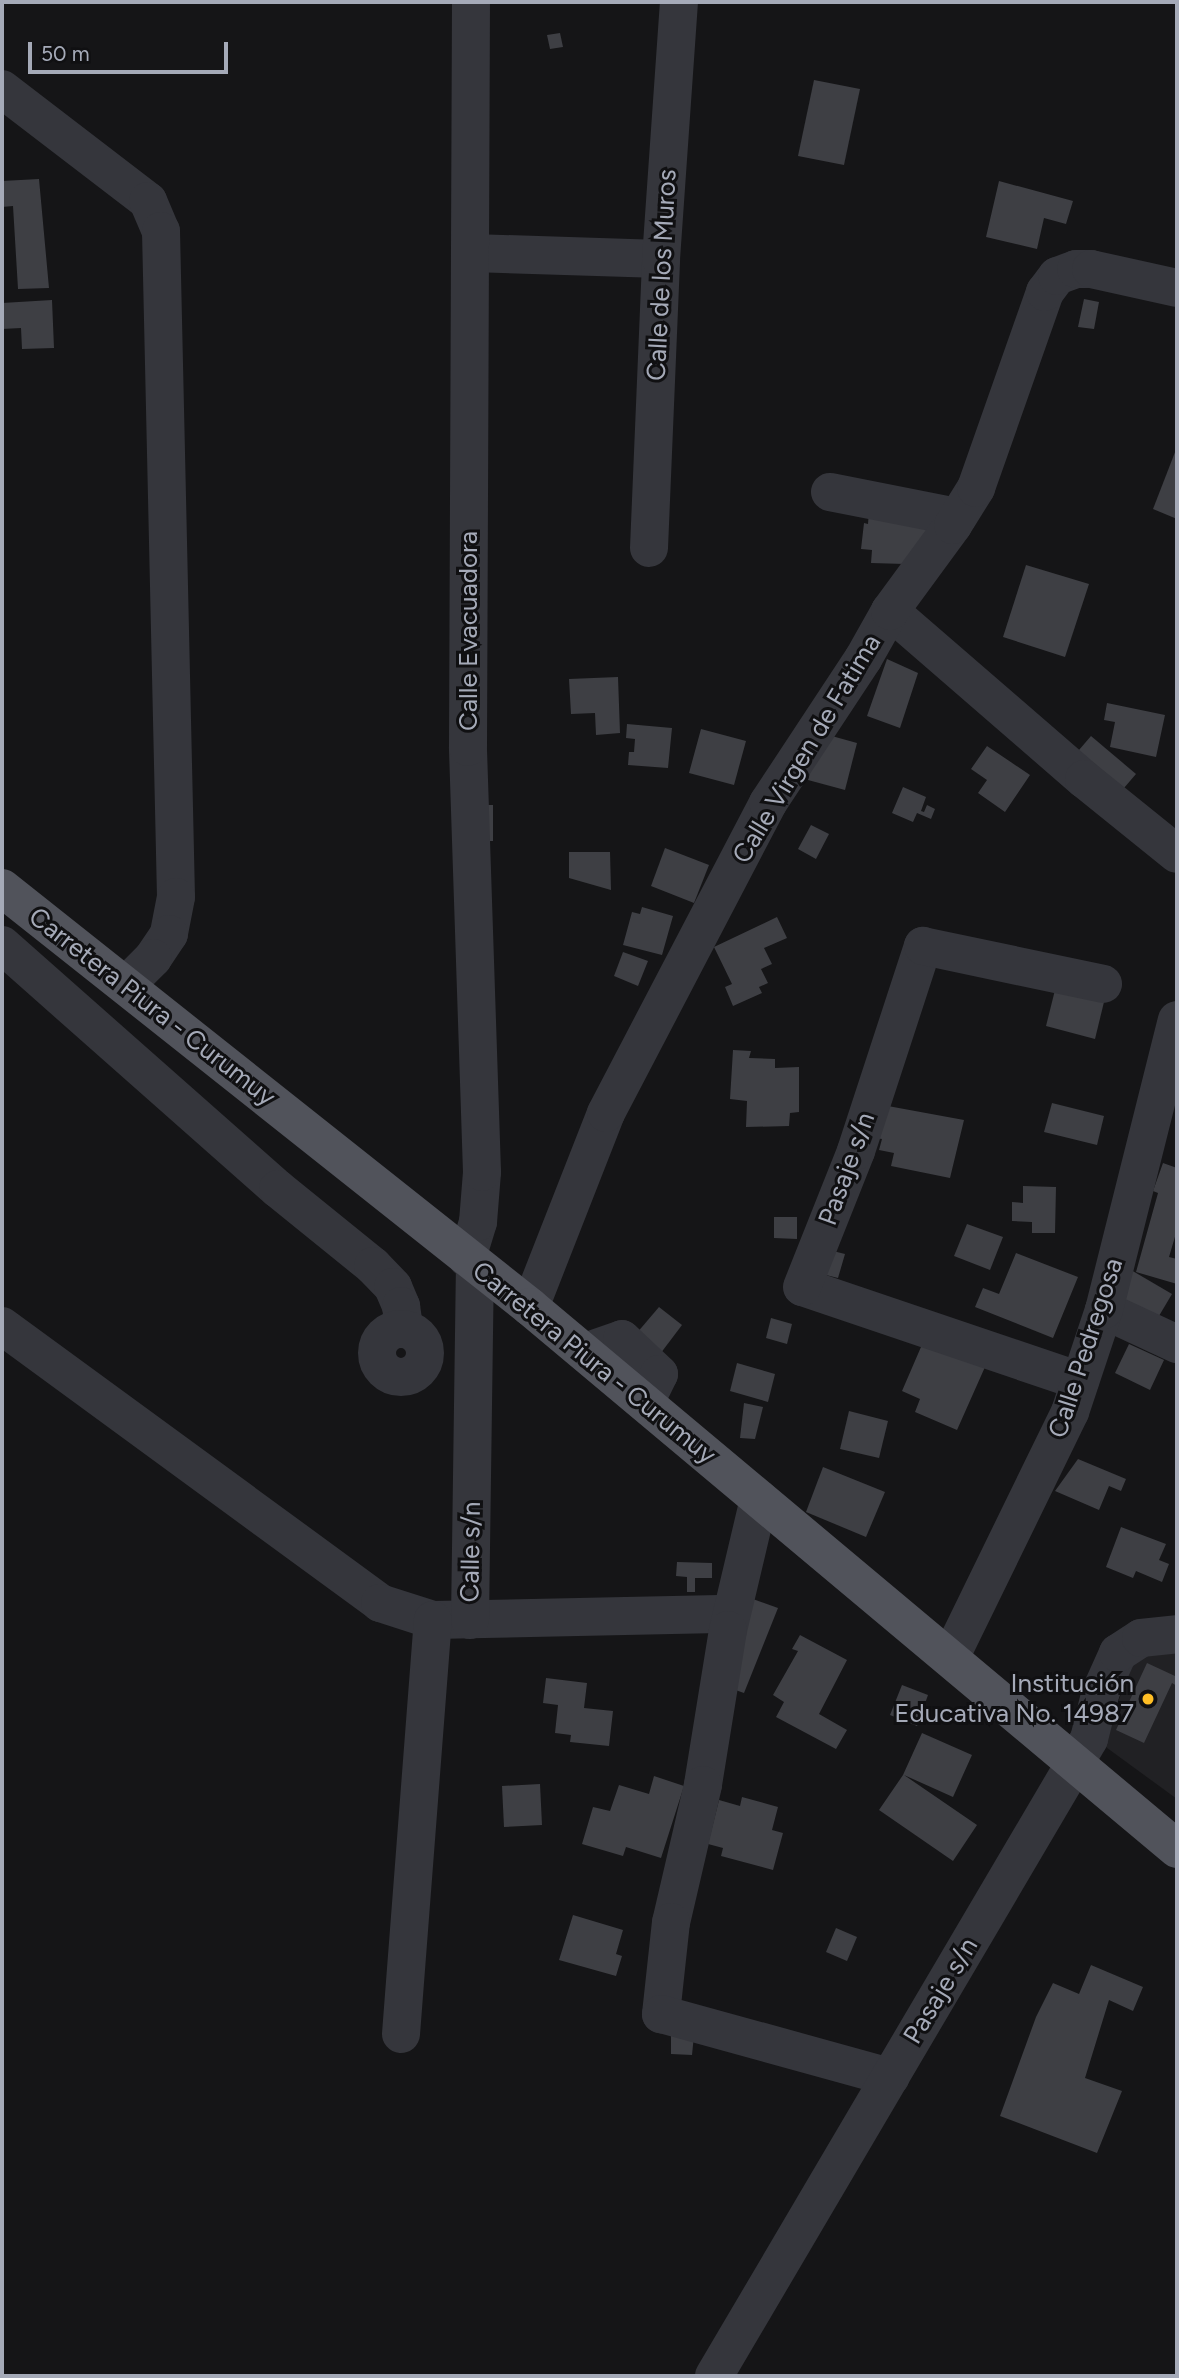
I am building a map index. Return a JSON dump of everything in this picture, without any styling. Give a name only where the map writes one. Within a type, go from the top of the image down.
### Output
[{"type":"main road","name":"Carretera Piura - Curumuy","points":[[2,888],[530,1307],[1177,1849]]},
{"type":"street","name":"Calle Evacuadora","points":[[471,2],[468,747],[482,1172],[478,1222],[471,1261]]},
{"type":"street","name":"Calle de los Muros","points":[[649,548],[661,259],[679,2]]},
{"type":"street","points":[[2,89],[148,201],[161,231],[176,897],[169,934],[153,958],[126,985]]},
{"type":"street","points":[[472,253],[661,259]]},
{"type":"street","name":"Calle Virgen de Fatima","points":[[530,1307],[606,1113],[768,803],[863,660],[890,611],[976,488],[1045,292],[1057,275],[1076,269],[1091,269],[1177,288]]},
{"type":"street","points":[[830,492],[958,517]]},
{"type":"street","points":[[890,611],[1074,771],[1177,854]]},
{"type":"street","points":[[2,946],[278,1189],[373,1266],[393,1287],[401,1306],[404,1328]]},
{"type":"street","name":"Pasaje s/n","points":[[1080,1381],[802,1287],[856,1151],[923,946],[1104,984]]},
{"type":"street","name":"Calle Pedregosa","points":[[950,1658],[1070,1412],[1104,1310],[1177,1020]]},
{"type":"street","name":"Calle s/n","points":[[471,1261],[452,1620],[732,1614]]},
{"type":"street","points":[[1104,1310],[1177,1344]]},
{"type":"street","points":[[2,1326],[380,1603],[452,1620],[401,2034]]},
{"type":"street","points":[[759,1499],[732,1614],[703,1786],[671,1922],[661,2014],[890,2077]]},
{"type":"street","name":"Pasaje s/n","points":[[714,2376],[1089,1739],[1101,1692],[1118,1653],[1141,1639],[1177,1634]]},
{"type":"shaded area","name":"Institución Educativa No. 14987","points":[[1177,1642],[1177,1799],[1103,1745],[1135,1654]]},
{"type":"building","points":[[560,33],[563,47],[550,49],[547,35]]},
{"type":"building","points":[[814,80],[860,89],[844,165],[798,156]]},
{"type":"building","points":[[39,179],[49,288],[18,289],[13,206],[2,207],[2,181]]},
{"type":"building","points":[[999,181],[1073,201],[1066,224],[1044,218],[1037,249],[986,237]]},
{"type":"building","points":[[1084,299],[1099,302],[1094,329],[1078,327]]},
{"type":"building","points":[[52,300],[54,348],[22,349],[21,328],[2,329],[2,303]]},
{"type":"building","points":[[1177,447],[1177,519],[1153,509]]},
{"type":"building","points":[[869,510],[936,520],[905,564],[871,563],[872,550],[861,549],[864,523],[868,524]]},
{"type":"building","points":[[1026,565],[1089,584],[1065,657],[1003,637]]},
{"type":"building","points":[[887,659],[918,673],[900,728],[867,716]]},
{"type":"building","points":[[618,677],[620,733],[596,735],[595,713],[571,714],[569,679]]},
{"type":"building","points":[[1107,703],[1165,715],[1156,757],[1110,747],[1115,722],[1104,720]]},
{"type":"building","points":[[627,724],[672,728],[668,768],[628,765],[629,752],[634,752],[635,739],[626,738]]},
{"type":"building","points":[[701,729],[746,741],[734,785],[689,773]]},
{"type":"building","points":[[821,733],[857,743],[845,790],[808,780]]},
{"type":"building","points":[[1091,736],[1136,774],[1118,795],[1073,757]]},
{"type":"building","points":[[987,746],[1030,775],[1005,812],[978,793],[987,780],[971,769]]},
{"type":"building","points":[[903,787],[926,797],[921,811],[924,812],[927,805],[935,809],[931,819],[917,813],[913,822],[892,813]]},
{"type":"building","points":[[475,805],[493,805],[493,841],[475,841]]},
{"type":"building","points":[[811,825],[829,834],[816,859],[798,849]]},
{"type":"building","points":[[665,848],[709,865],[694,903],[651,886]]},
{"type":"building","points":[[569,852],[610,852],[611,890],[569,878]]},
{"type":"building","points":[[642,907],[673,916],[662,955],[623,945],[632,912],[640,914]]},
{"type":"building","points":[[777,917],[787,938],[764,948],[772,964],[761,969],[768,983],[759,987],[762,993],[733,1006],[725,987],[732,984],[714,947]]},
{"type":"building","points":[[623,952],[648,961],[638,986],[614,976]]},
{"type":"building","points":[[1055,990],[1104,1002],[1095,1039],[1046,1026]]},
{"type":"building","points":[[733,1050],[751,1051],[749,1058],[775,1059],[775,1068],[799,1067],[799,1112],[790,1113],[789,1126],[746,1127],[747,1101],[730,1099]]},
{"type":"building","points":[[1052,1103],[1104,1116],[1097,1145],[1044,1132]]},
{"type":"building","points":[[877,1104],[964,1120],[950,1178],[891,1166],[894,1153],[879,1150],[882,1139],[870,1137]]},
{"type":"building","points":[[1163,1163],[1177,1168],[1177,1230],[1169,1257],[1177,1259],[1177,1284],[1136,1272],[1158,1193],[1153,1191]]},
{"type":"building","points":[[1023,1186],[1056,1187],[1055,1233],[1032,1233],[1032,1222],[1012,1221],[1012,1202],[1023,1203]]},
{"type":"building","points":[[774,1217],[797,1217],[797,1239],[774,1238]]},
{"type":"building","points":[[967,1224],[1003,1237],[990,1270],[954,1256]]},
{"type":"building","points":[[825,1249],[845,1254],[838,1278],[818,1273]]},
{"type":"building","points":[[1016,1253],[1078,1277],[1053,1338],[975,1307],[983,1288],[999,1294]]},
{"type":"building","points":[[1131,1270],[1172,1294],[1156,1321],[1115,1297]]},
{"type":"building","points":[[659,1307],[682,1325],[645,1374],[619,1354]]},
{"type":"building","points":[[771,1318],[792,1324],[787,1344],[766,1338]]},
{"type":"building","points":[[924,1340],[985,1367],[957,1430],[915,1412],[920,1399],[902,1391]]},
{"type":"building","points":[[1129,1344],[1164,1360],[1150,1390],[1115,1373]]},
{"type":"building","points":[[737,1363],[775,1374],[768,1402],[730,1391]]},
{"type":"building","points":[[744,1403],[763,1407],[755,1439],[740,1438]]},
{"type":"building","points":[[849,1411],[888,1421],[879,1458],[840,1449]]},
{"type":"building","points":[[1078,1459],[1126,1479],[1121,1491],[1109,1486],[1099,1510],[1055,1491]]},
{"type":"building","points":[[823,1467],[885,1492],[866,1537],[806,1512]]},
{"type":"building","points":[[1121,1527],[1166,1544],[1159,1560],[1169,1564],[1162,1582],[1136,1571],[1133,1578],[1106,1567]]},
{"type":"building","points":[[677,1562],[712,1563],[712,1578],[695,1578],[695,1592],[687,1592],[687,1577],[676,1576]]},
{"type":"building","points":[[750,1598],[778,1608],[744,1693],[724,1686]]},
{"type":"building","points":[[800,1635],[847,1660],[819,1714],[847,1730],[836,1749],[776,1717],[784,1702],[773,1695],[798,1651],[792,1649]]},
{"type":"building","points":[[1147,1663],[1175,1676],[1177,1671],[1177,1686],[1172,1683],[1144,1743],[1116,1730]]},
{"type":"building","points":[[546,1678],[587,1683],[584,1708],[613,1711],[609,1746],[570,1742],[571,1735],[555,1733],[558,1705],[543,1703]]},
{"type":"building","points":[[902,1685],[928,1695],[917,1726],[890,1715]]},
{"type":"building","points":[[922,1733],[972,1755],[953,1797],[904,1775],[977,1825],[953,1861],[879,1810],[903,1775]]},
{"type":"building","points":[[654,1776],[684,1786],[661,1858],[626,1847],[623,1856],[582,1844],[593,1807],[610,1811],[619,1785],[649,1794]]},
{"type":"building","points":[[540,1784],[542,1825],[504,1827],[502,1786]]},
{"type":"building","points":[[742,1797],[778,1807],[772,1830],[783,1833],[773,1870],[721,1856],[723,1848],[708,1844],[719,1800],[740,1806]]},
{"type":"building","points":[[573,1915],[623,1930],[616,1954],[622,1956],[616,1976],[559,1960]]},
{"type":"building","points":[[836,1928],[857,1937],[847,1961],[826,1952]]},
{"type":"building","points":[[1091,1965],[1143,1987],[1133,2011],[1109,2000],[1085,2078],[1122,2091],[1097,2153],[1000,2116],[1036,2017],[1053,1983],[1079,1994]]},
{"type":"building","points":[[671,2034],[694,2035],[692,2055],[671,2054]]},
{"type":"place","name":"Institución Educativa No. 14987","points":[[1148,1699]]}]
